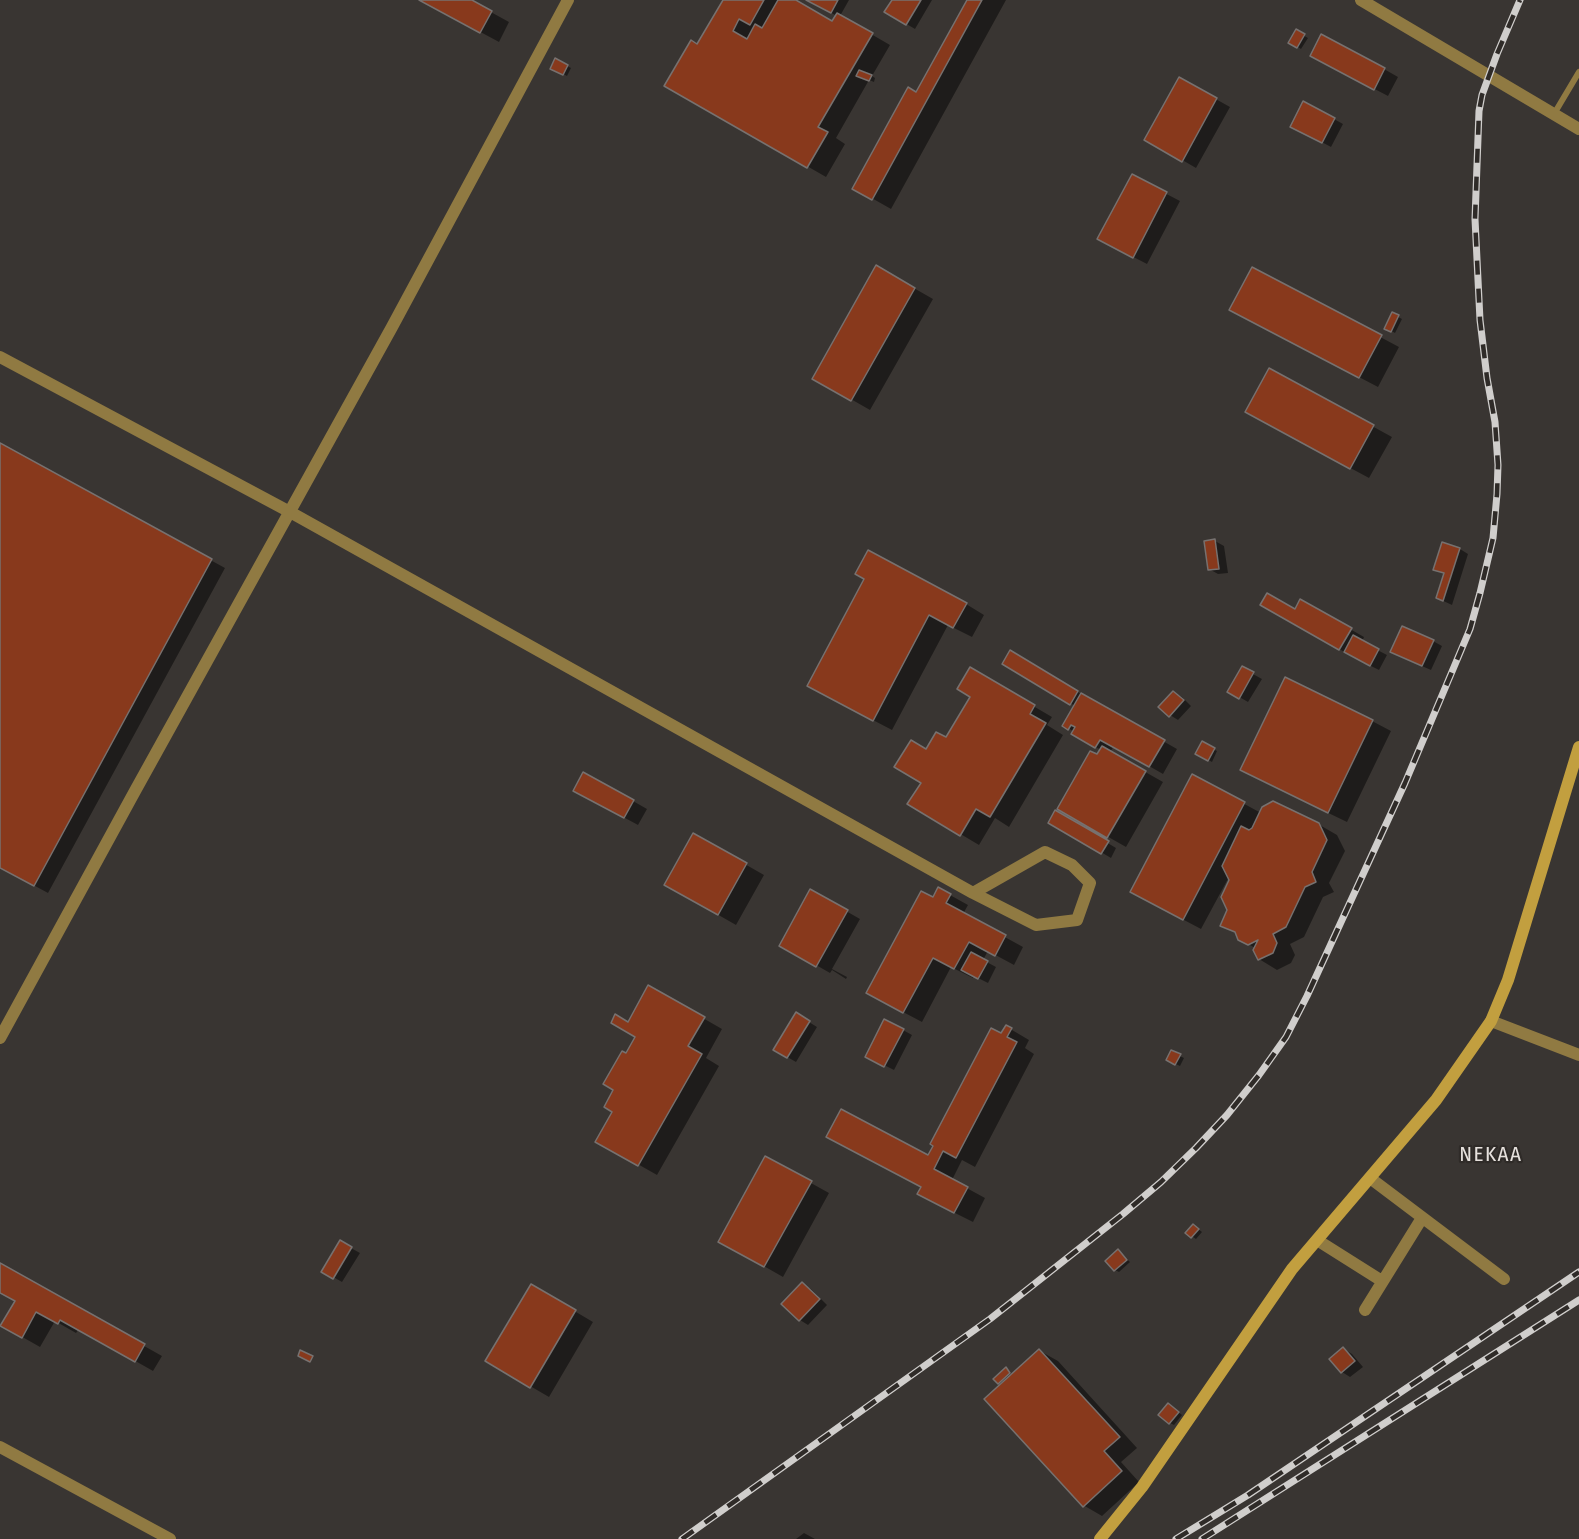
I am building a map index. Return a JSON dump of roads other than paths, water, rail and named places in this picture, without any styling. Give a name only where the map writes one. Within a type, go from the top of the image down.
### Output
[{"type":"street","points":[[0,1038],[392,327],[568,0]]},
{"type":"street","points":[[1361,0],[1579,129]]},
{"type":"street","points":[[0,357],[290,512],[974,893],[1036,925],[1077,921],[1089,883],[1072,865],[1045,852],[974,893]]},
{"type":"street","points":[[1100,1539],[1142,1487],[1292,1269],[1436,1100],[1491,1021],[1508,980],[1579,747]]},
{"type":"street","points":[[1491,1021],[1579,1055]]},
{"type":"street","points":[[1370,1178],[1504,1279]]},
{"type":"street","points":[[1365,1310],[1422,1218]]},
{"type":"street","points":[[1317,1240],[1382,1281]]},
{"type":"street","points":[[0,1447],[170,1539]]},
{"type":"lane","points":[[1554,114],[1579,72]]},
{"type":"railway","points":[[682,1539],[990,1319],[1123,1214],[1161,1182],[1227,1115],[1286,1037],[1405,783],[1470,629],[1493,538],[1498,465],[1495,422],[1480,320],[1475,219],[1479,111],[1482,95],[1497,54],[1520,0]]},
{"type":"railway","points":[[1176,1539],[1248,1495],[1579,1272]]},
{"type":"railway","points":[[1202,1539],[1579,1300]]},
{"type":"district","name":"NEKAA","points":[[1491,1155]]}]
